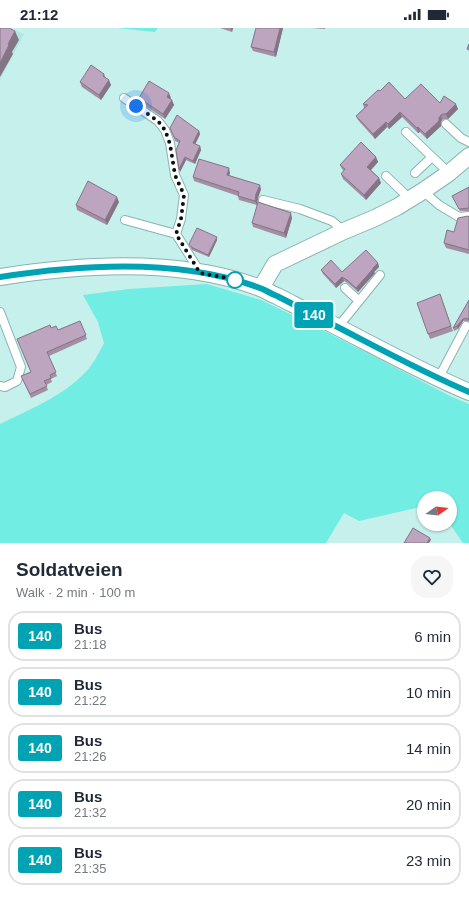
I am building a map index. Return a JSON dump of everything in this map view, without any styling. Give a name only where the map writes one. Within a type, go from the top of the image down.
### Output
[{"type":"street","points":[[261,288],[275,264],[375,218],[416,195],[469,156]]},
{"type":"street","points":[[0,277],[75,268],[138,266],[170,269],[228,278],[261,288],[438,379],[469,392]]},
{"type":"lane","points":[[124,98],[158,121],[165,130],[170,144],[175,175],[184,195],[181,219],[176,234]]},
{"type":"lane","points":[[446,124],[461,138],[469,142]]},
{"type":"lane","points":[[406,132],[449,172]]},
{"type":"lane","points":[[415,173],[432,157]]},
{"type":"lane","points":[[386,176],[416,195],[439,205],[459,217],[469,216]]},
{"type":"lane","points":[[263,200],[300,209],[332,221],[344,231]]},
{"type":"lane","points":[[125,220],[176,234],[200,273]]},
{"type":"lane","points":[[338,327],[380,275]]},
{"type":"lane","points":[[345,288],[359,301]]},
{"type":"lane","points":[[0,312],[21,367],[17,381],[5,387],[0,386]]},
{"type":"lane","points":[[438,379],[466,326]]},
{"type":"shaded area","points":[[0,28],[9,28],[24,34],[0,80]]},
{"type":"shaded area","points":[[117,28],[158,28],[155,32]]},
{"type":"shaded area","points":[[207,284],[261,300],[313,325],[452,397],[469,404],[469,543],[463,543],[455,531],[457,531],[457,491],[417,491],[417,508],[359,521],[344,513],[326,543],[0,543],[0,424],[60,393],[81,377],[94,361],[104,343],[98,322],[83,295],[129,289]]},
{"type":"building","points":[[0,28],[9,28],[15,31],[0,63]]},
{"type":"building","points":[[256,28],[280,28],[274,52],[251,47]]},
{"type":"building","points":[[91,65],[104,74],[103,76],[109,80],[99,95],[80,82]]},
{"type":"building","points":[[149,81],[169,93],[167,97],[172,100],[163,114],[139,98]]},
{"type":"building","points":[[389,82],[405,99],[421,84],[440,103],[444,96],[456,104],[446,114],[441,115],[439,121],[425,134],[400,112],[388,124],[386,122],[373,134],[356,116],[368,105],[363,104]]},
{"type":"building","points":[[177,115],[199,131],[193,143],[200,146],[193,161],[185,157],[179,169],[176,150],[180,141],[174,137],[170,128]]},
{"type":"building","points":[[361,142],[376,157],[367,167],[379,178],[364,195],[341,174],[345,169],[340,165]]},
{"type":"building","points":[[199,159],[229,168],[227,175],[260,185],[255,201],[238,196],[239,192],[193,177]]},
{"type":"building","points":[[88,181],[117,197],[105,220],[76,205]]},
{"type":"building","points":[[469,187],[469,208],[459,209],[452,196]]},
{"type":"building","points":[[258,202],[291,213],[284,233],[252,223]]},
{"type":"building","points":[[468,216],[469,250],[444,243],[447,230],[454,232],[458,218]]},
{"type":"building","points":[[197,228],[217,237],[208,255],[191,247],[189,244]]},
{"type":"building","points":[[366,250],[378,263],[356,288],[342,277],[335,284],[321,270],[331,260],[342,272]]},
{"type":"building","points":[[440,294],[451,326],[428,334],[417,303]]},
{"type":"building","points":[[469,300],[469,320],[467,318],[463,319],[453,328]]},
{"type":"building","points":[[80,321],[86,335],[47,352],[56,372],[50,375],[51,378],[44,381],[47,386],[30,394],[21,376],[31,372],[17,339],[50,325],[51,328],[56,326],[58,330]]},
{"type":"building","points":[[413,528],[430,538],[427,543],[404,543]]},
{"type":"bus line","name":"140","points":[[0,277],[75,268],[138,266],[200,273],[228,278],[261,288],[438,379],[469,392]]},
{"type":"route","points":[[136,106],[158,121],[165,130],[170,144],[175,175],[184,195],[181,219],[176,234],[188,251],[200,273],[228,278],[239,282],[235,280]]}]
